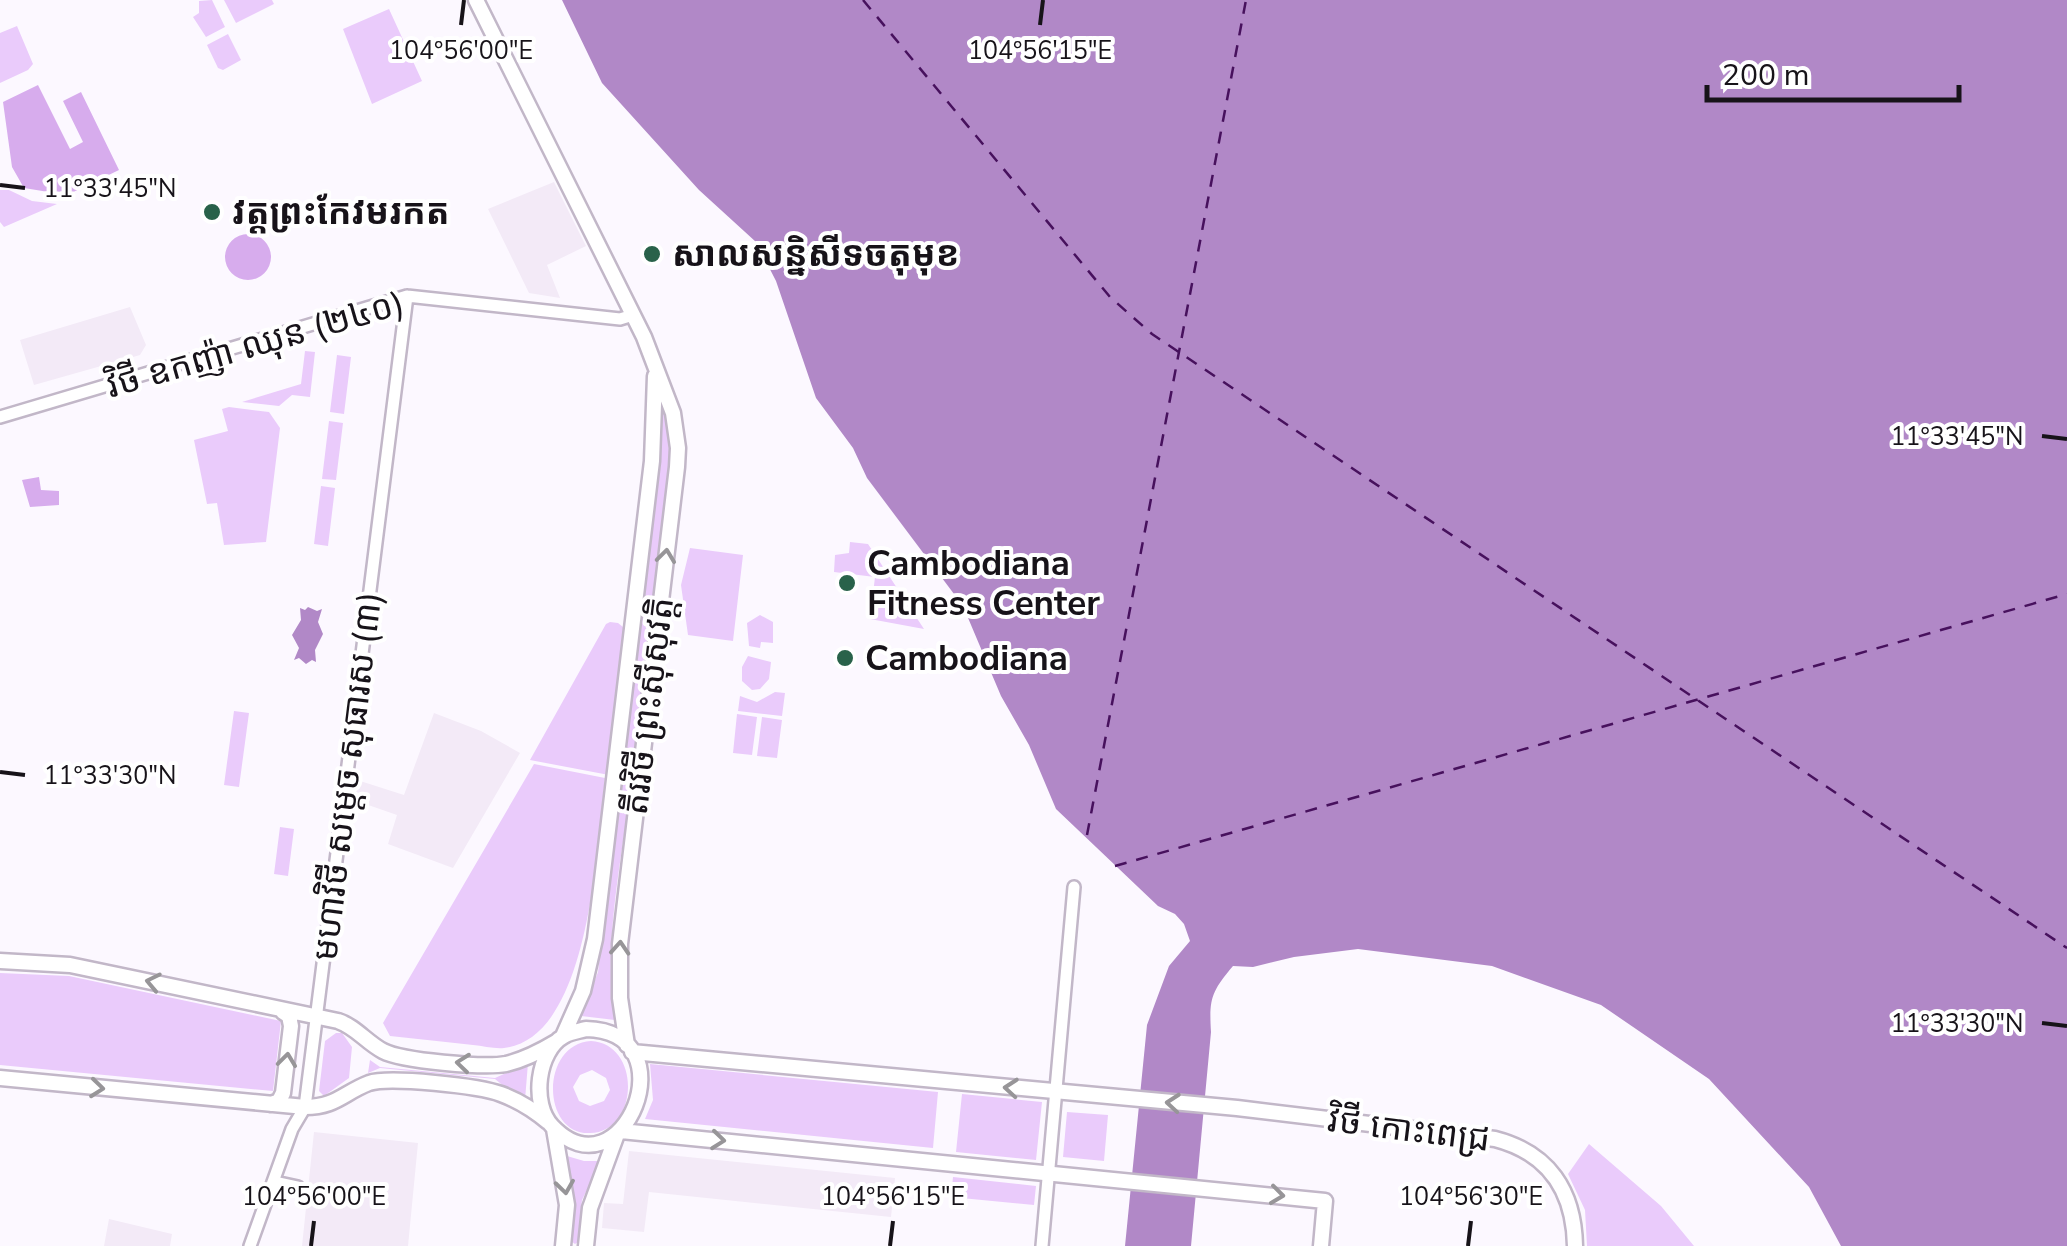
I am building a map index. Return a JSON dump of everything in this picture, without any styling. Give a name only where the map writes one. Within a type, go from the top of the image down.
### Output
[{"type":"main road","name":"តីរវិថី ព្រះស៊ីសុវត្តិ","points":[[476,0],[633,316],[655,370],[661,400],[677,430],[678,459],[620,944],[620,998],[629,1048]]},
{"type":"main road","name":"តីរវិថី ព្រះស៊ីសុវត្តិ","points":[[559,1039],[590,968],[661,400]]},
{"type":"main road","points":[[615,768],[641,771]]},
{"type":"main road","points":[[0,962],[70,965],[316,1017],[351,1026],[393,1055],[420,1059],[486,1066],[508,1064],[559,1039],[597,1030],[608,1032],[629,1048],[640,1072],[640,1092],[634,1112],[619,1133],[590,1208],[586,1246]]},
{"type":"main road","points":[[270,1105],[283,1094],[291,1026],[283,1012]]},
{"type":"main road","points":[[559,1039],[545,1061],[540,1083],[542,1108],[551,1126],[567,1205],[563,1246]]},
{"type":"main road","name":"វិថី កោះពេជ្រ","points":[[629,1048],[1482,1136],[1523,1148],[1548,1166],[1564,1189],[1572,1212],[1575,1246]]},
{"type":"main road","points":[[0,1078],[305,1107],[334,1104],[371,1082],[486,1089],[505,1095],[585,1144],[597,1144],[619,1133],[1324,1200],[1320,1246]]},
{"type":"street","name":"វិថី ឧកញ៉ា ឈុន (២៤០)","points":[[0,417],[407,296],[620,319],[633,316]]},
{"type":"street","name":"មហាវិថី សម្តេច សុធារស (៣)","points":[[250,1246],[292,1129],[305,1107],[407,296]]},
{"type":"street","points":[[1042,1246],[1074,887]]},
{"type":"street","points":[[275,1182],[298,1187]]},
{"type":"shaded area","points":[[212,0],[225,27],[206,37],[193,17],[199,13],[199,1]]},
{"type":"shaded area","points":[[224,0],[272,0],[274,4],[236,23]]},
{"type":"shaded area","points":[[562,0],[2067,0],[2067,1246],[1841,1246],[1809,1187],[1709,1079],[1601,1005],[1492,966],[1358,949],[1253,967],[1233,966],[1211,1003],[1191,1246],[1125,1246],[1147,1025],[1169,966],[1190,941],[1184,924],[1175,914],[1158,906],[1056,809],[963,606],[867,478],[853,448],[816,398],[776,281],[756,242],[699,190],[602,83]]},
{"type":"shaded area","points":[[389,9],[422,81],[372,104],[343,29]]},
{"type":"shaded area","points":[[17,26],[33,64],[0,83],[0,33]]},
{"type":"shaded area","points":[[228,34],[241,60],[223,70],[218,68],[207,45]]},
{"type":"shaded area","points":[[38,85],[70,149],[83,142],[63,101],[81,92],[119,170],[67,195],[24,188],[12,167],[3,102]]},
{"type":"shaded area","points":[[554,182],[586,246],[547,265],[560,298],[529,293],[488,209]]},
{"type":"shaded area","points":[[0,190],[32,201],[57,204],[4,227],[0,222]]},
{"type":"shaded area","points":[[248,234],[264,241],[271,257],[264,273],[248,280],[232,273],[225,257],[232,241]]},
{"type":"shaded area","points":[[130,307],[146,345],[140,355],[34,385],[20,340]]},
{"type":"shaded area","points":[[305,351],[315,352],[310,397],[292,395],[279,406],[242,402],[301,384]]},
{"type":"shaded area","points":[[337,355],[351,357],[344,414],[330,412]]},
{"type":"shaded area","points":[[661,400],[672,451],[633,763],[623,762],[661,461]]},
{"type":"shaded area","points":[[222,409],[269,412],[280,428],[266,542],[224,545],[217,503],[207,504],[194,440],[228,431]]},
{"type":"shaded area","points":[[329,421],[343,423],[336,480],[322,479]]},
{"type":"shaded area","points":[[39,477],[41,490],[59,491],[59,505],[30,507],[22,480]]},
{"type":"shaded area","points":[[321,486],[335,488],[328,546],[314,544]]},
{"type":"shaded area","points":[[850,542],[868,544],[924,629],[870,619],[875,577],[834,572],[835,555],[849,553]]},
{"type":"shaded area","points":[[690,548],[743,555],[733,641],[688,635],[681,585]]},
{"type":"shaded area","points":[[300,608],[322,609],[318,622],[323,634],[315,650],[316,662],[306,664],[299,658],[294,660],[299,648],[292,635],[301,620]]},
{"type":"shaded area","points":[[760,615],[773,622],[773,643],[761,642],[760,648],[749,646],[747,623]]},
{"type":"shaded area","points":[[610,622],[628,631],[609,775],[530,760],[606,624]]},
{"type":"shaded area","points":[[748,656],[771,662],[769,679],[760,689],[752,690],[742,681],[742,667]]},
{"type":"shaded area","points":[[775,692],[785,693],[782,716],[738,711],[740,696],[757,702]]},
{"type":"shaded area","points":[[234,711],[249,713],[239,787],[224,785]]},
{"type":"shaded area","points":[[434,713],[481,731],[520,753],[453,868],[388,844],[397,815],[351,799],[357,780],[404,795]]},
{"type":"shaded area","points":[[737,714],[757,717],[752,755],[733,753]]},
{"type":"shaded area","points":[[762,717],[782,720],[777,758],[757,756]]},
{"type":"shaded area","points":[[534,764],[605,778],[584,934],[572,975],[555,1011],[533,1036],[504,1048],[390,1036],[383,1023]]},
{"type":"shaded area","points":[[621,777],[632,778],[612,930],[615,1020],[581,1016],[598,972]]},
{"type":"shaded area","points":[[280,827],[294,829],[288,876],[274,874]]},
{"type":"shaded area","points":[[0,973],[69,976],[281,1021],[273,1091],[0,1065]]},
{"type":"shaded area","points":[[342,1033],[352,1047],[349,1078],[324,1096],[319,1091],[325,1041]]},
{"type":"shaded area","points":[[591,1041],[608,1046],[619,1056],[626,1071],[625,1104],[618,1119],[606,1129],[590,1133],[574,1130],[562,1120],[555,1106],[555,1072],[562,1057],[574,1046]],"holes":[[[592,1070],[606,1078],[610,1090],[604,1101],[590,1106],[579,1101],[573,1087],[580,1075]]]},
{"type":"shaded area","points":[[370,1060],[380,1067],[495,1078],[528,1063],[525,1100],[495,1079],[380,1068],[368,1073]]},
{"type":"shaded area","points":[[650,1064],[938,1092],[933,1148],[645,1119],[653,1100]]},
{"type":"shaded area","points":[[962,1094],[1042,1102],[1036,1160],[956,1152]]},
{"type":"shaded area","points":[[1067,1112],[1108,1115],[1104,1161],[1063,1157]]},
{"type":"shaded area","points":[[314,1132],[418,1143],[408,1246],[302,1246]]},
{"type":"shaded area","points":[[1589,1144],[1661,1206],[1694,1246],[1587,1246],[1585,1210],[1568,1174]]},
{"type":"shaded area","points":[[629,1151],[895,1178],[891,1217],[649,1192],[644,1232],[602,1228],[604,1203],[623,1204]]},
{"type":"shaded area","points":[[567,1156],[601,1161],[582,1200],[575,1244],[571,1241],[574,1199]]},
{"type":"shaded area","points":[[953,1177],[1036,1186],[1034,1205],[951,1197]]},
{"type":"shaded area","points":[[109,1219],[172,1234],[170,1246],[104,1246]]},
{"type":"ferry route","points":[[863,0],[1110,297],[1152,334],[2067,948]]},
{"type":"ferry route","points":[[1087,835],[1246,0]]},
{"type":"ferry route","points":[[1115,866],[2067,594]]},
{"type":"place","name":"វត្តព្រះកែវមរកត","points":[[212,212]]},
{"type":"place","name":"សាលសន្និសីទចតុមុខ","points":[[652,254]]},
{"type":"place","name":"Cambodiana Fitness Center","points":[[847,583]]},
{"type":"place","name":"Cambodiana","points":[[845,658]]}]
